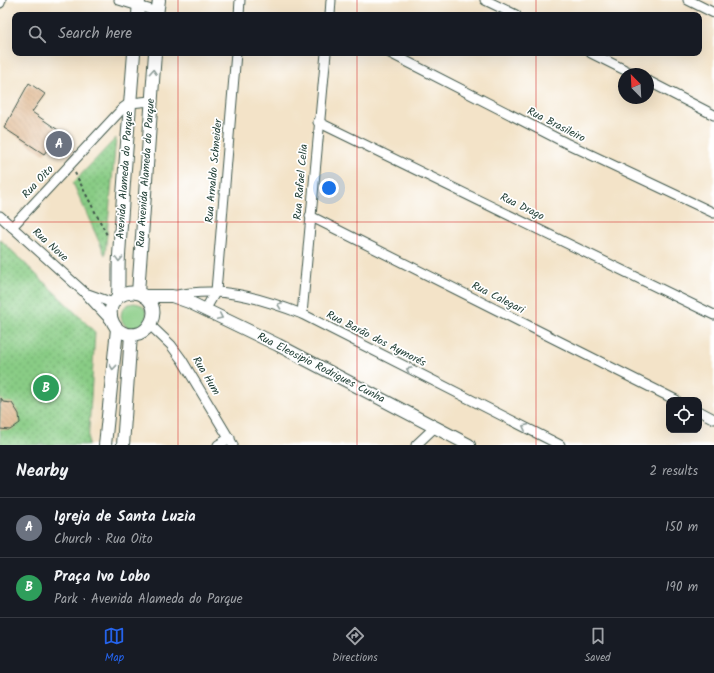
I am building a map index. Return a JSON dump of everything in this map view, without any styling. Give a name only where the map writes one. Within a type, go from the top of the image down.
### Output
[{"type":"street","points":[[119,0],[138,7],[158,9]]},
{"type":"street","points":[[239,12],[240,0]]},
{"type":"street","points":[[330,12],[331,0]]},
{"type":"street","points":[[486,0],[510,12]]},
{"type":"street","points":[[504,9],[508,0]]},
{"type":"street","points":[[688,0],[714,13]]},
{"type":"street","name":"Avenida Alameda do Parque","points":[[105,445],[115,326],[111,310],[116,300],[134,56]]},
{"type":"street","name":"Rua Avenida Alameda do Parque","points":[[141,294],[155,56]]},
{"type":"street","name":"Rua Arnaldo Schneider","points":[[216,291],[236,56]]},
{"type":"street","name":"Rua Rafael Celia","points":[[302,314],[318,122],[326,56]]},
{"type":"street","name":"Rua Brasileiro","points":[[396,56],[566,143],[714,213]]},
{"type":"street","points":[[597,56],[621,68]]},
{"type":"street","points":[[654,85],[714,115]]},
{"type":"street","points":[[130,102],[151,102]]},
{"type":"street","name":"Rua Oito","points":[[12,227],[130,102]]},
{"type":"street","name":"Rua Drago","points":[[318,122],[714,315]]},
{"type":"street","name":"Rua Nove","points":[[0,216],[84,292]]},
{"type":"street","name":"Rua Calegari","points":[[310,216],[670,397]]},
{"type":"street","points":[[205,310],[216,291]]},
{"type":"street","name":"Rua Barão dos Aymorés","points":[[172,296],[216,291],[240,294],[272,302],[302,314],[560,445]]},
{"type":"street","points":[[84,292],[116,300],[131,292],[172,296]]},
{"type":"street","points":[[84,292],[115,326],[124,333],[131,335],[144,331],[150,325],[158,306],[172,296]]},
{"type":"street","points":[[141,294],[149,300],[154,313]]},
{"type":"street","name":"Rua Eleosipio Rodrigues Cunha","points":[[172,296],[183,299],[285,348],[434,428],[469,445]]},
{"type":"street","name":"Rua Hum","points":[[150,325],[171,344],[231,442]]},
{"type":"street","points":[[124,445],[131,335]]},
{"type":"street","points":[[702,413],[714,419]]},
{"type":"street","points":[[416,445],[434,428]]},
{"type":"street","points":[[218,445],[231,442]]},
{"type":"path","points":[[70,165],[109,238]]},
{"type":"green space","points":[[116,138],[105,255],[73,183]]},
{"type":"green space","points":[[0,239],[95,332],[88,445],[0,445]]},
{"type":"green space","points":[[134,303],[143,307],[147,316],[143,325],[134,329],[125,325],[121,316],[125,307]]},
{"type":"building","points":[[29,83],[45,94],[32,112],[61,132],[44,154],[4,128]]},
{"type":"building","points":[[1,398],[3,402],[12,403],[19,414],[20,423],[10,430],[0,429]]},
{"type":"place","name":"Igreja de Santa Luzia","points":[[59,144]]},
{"type":"place","name":"Praça Ivo Lobo","points":[[46,388]]}]
